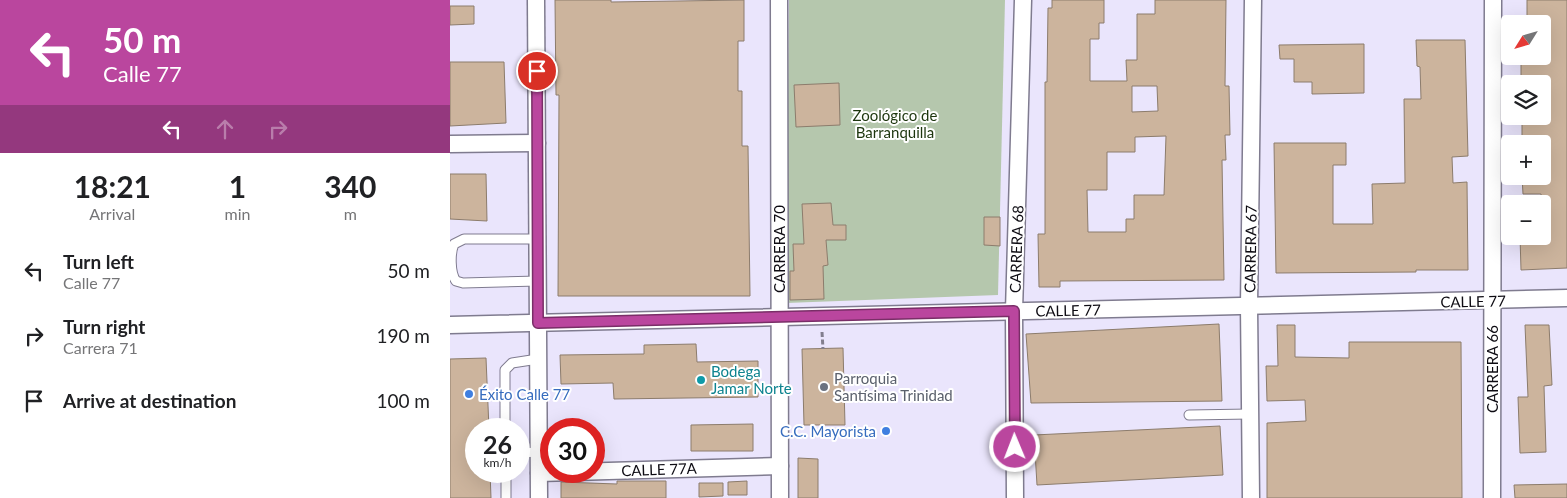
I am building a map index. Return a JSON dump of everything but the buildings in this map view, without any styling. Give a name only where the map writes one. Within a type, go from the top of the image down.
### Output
[{"type":"street","points":[[536,0],[539,498]]},
{"type":"street","name":"CARRERA 70","points":[[778,0],[780,498]]},
{"type":"street","name":"CARRERA 68","points":[[1015,498],[1014,311],[1023,0]]},
{"type":"street","name":"CARRERA 67","points":[[1251,498],[1249,306],[1253,0]]},
{"type":"street","name":"CARRERA 66","points":[[1492,498],[1493,0]]},
{"type":"street","points":[[450,144],[537,143]]},
{"type":"street","name":"CALLE 77","points":[[450,325],[1567,298]]},
{"type":"street","name":"CALLE 77A","points":[[539,473],[780,466]]},
{"type":"lane","points":[[538,238],[464,239],[454,244],[451,255],[452,276],[456,281],[538,280]]},
{"type":"lane","points":[[505,418],[505,370],[512,363],[538,359]]},
{"type":"lane","points":[[1189,415],[1250,414]]},
{"type":"lane","points":[[530,452],[539,452]]},
{"type":"lane","points":[[506,483],[506,498]]},
{"type":"green space","name":"Zoológico de Barranquilla","points":[[789,0],[1005,0],[998,295],[786,303]]},
{"type":"place","name":"Bodega Jamar Norte","points":[[701,380]]},
{"type":"place","name":"Parroquia Santísima Trinidad","points":[[824,387]]},
{"type":"place","name":"Éxito Calle 77","points":[[469,394]]},
{"type":"place","name":"C.C. Mayorista","points":[[886,431]]},
{"type":"route","points":[[537,71],[538,323],[1014,311],[1015,447]]}]
